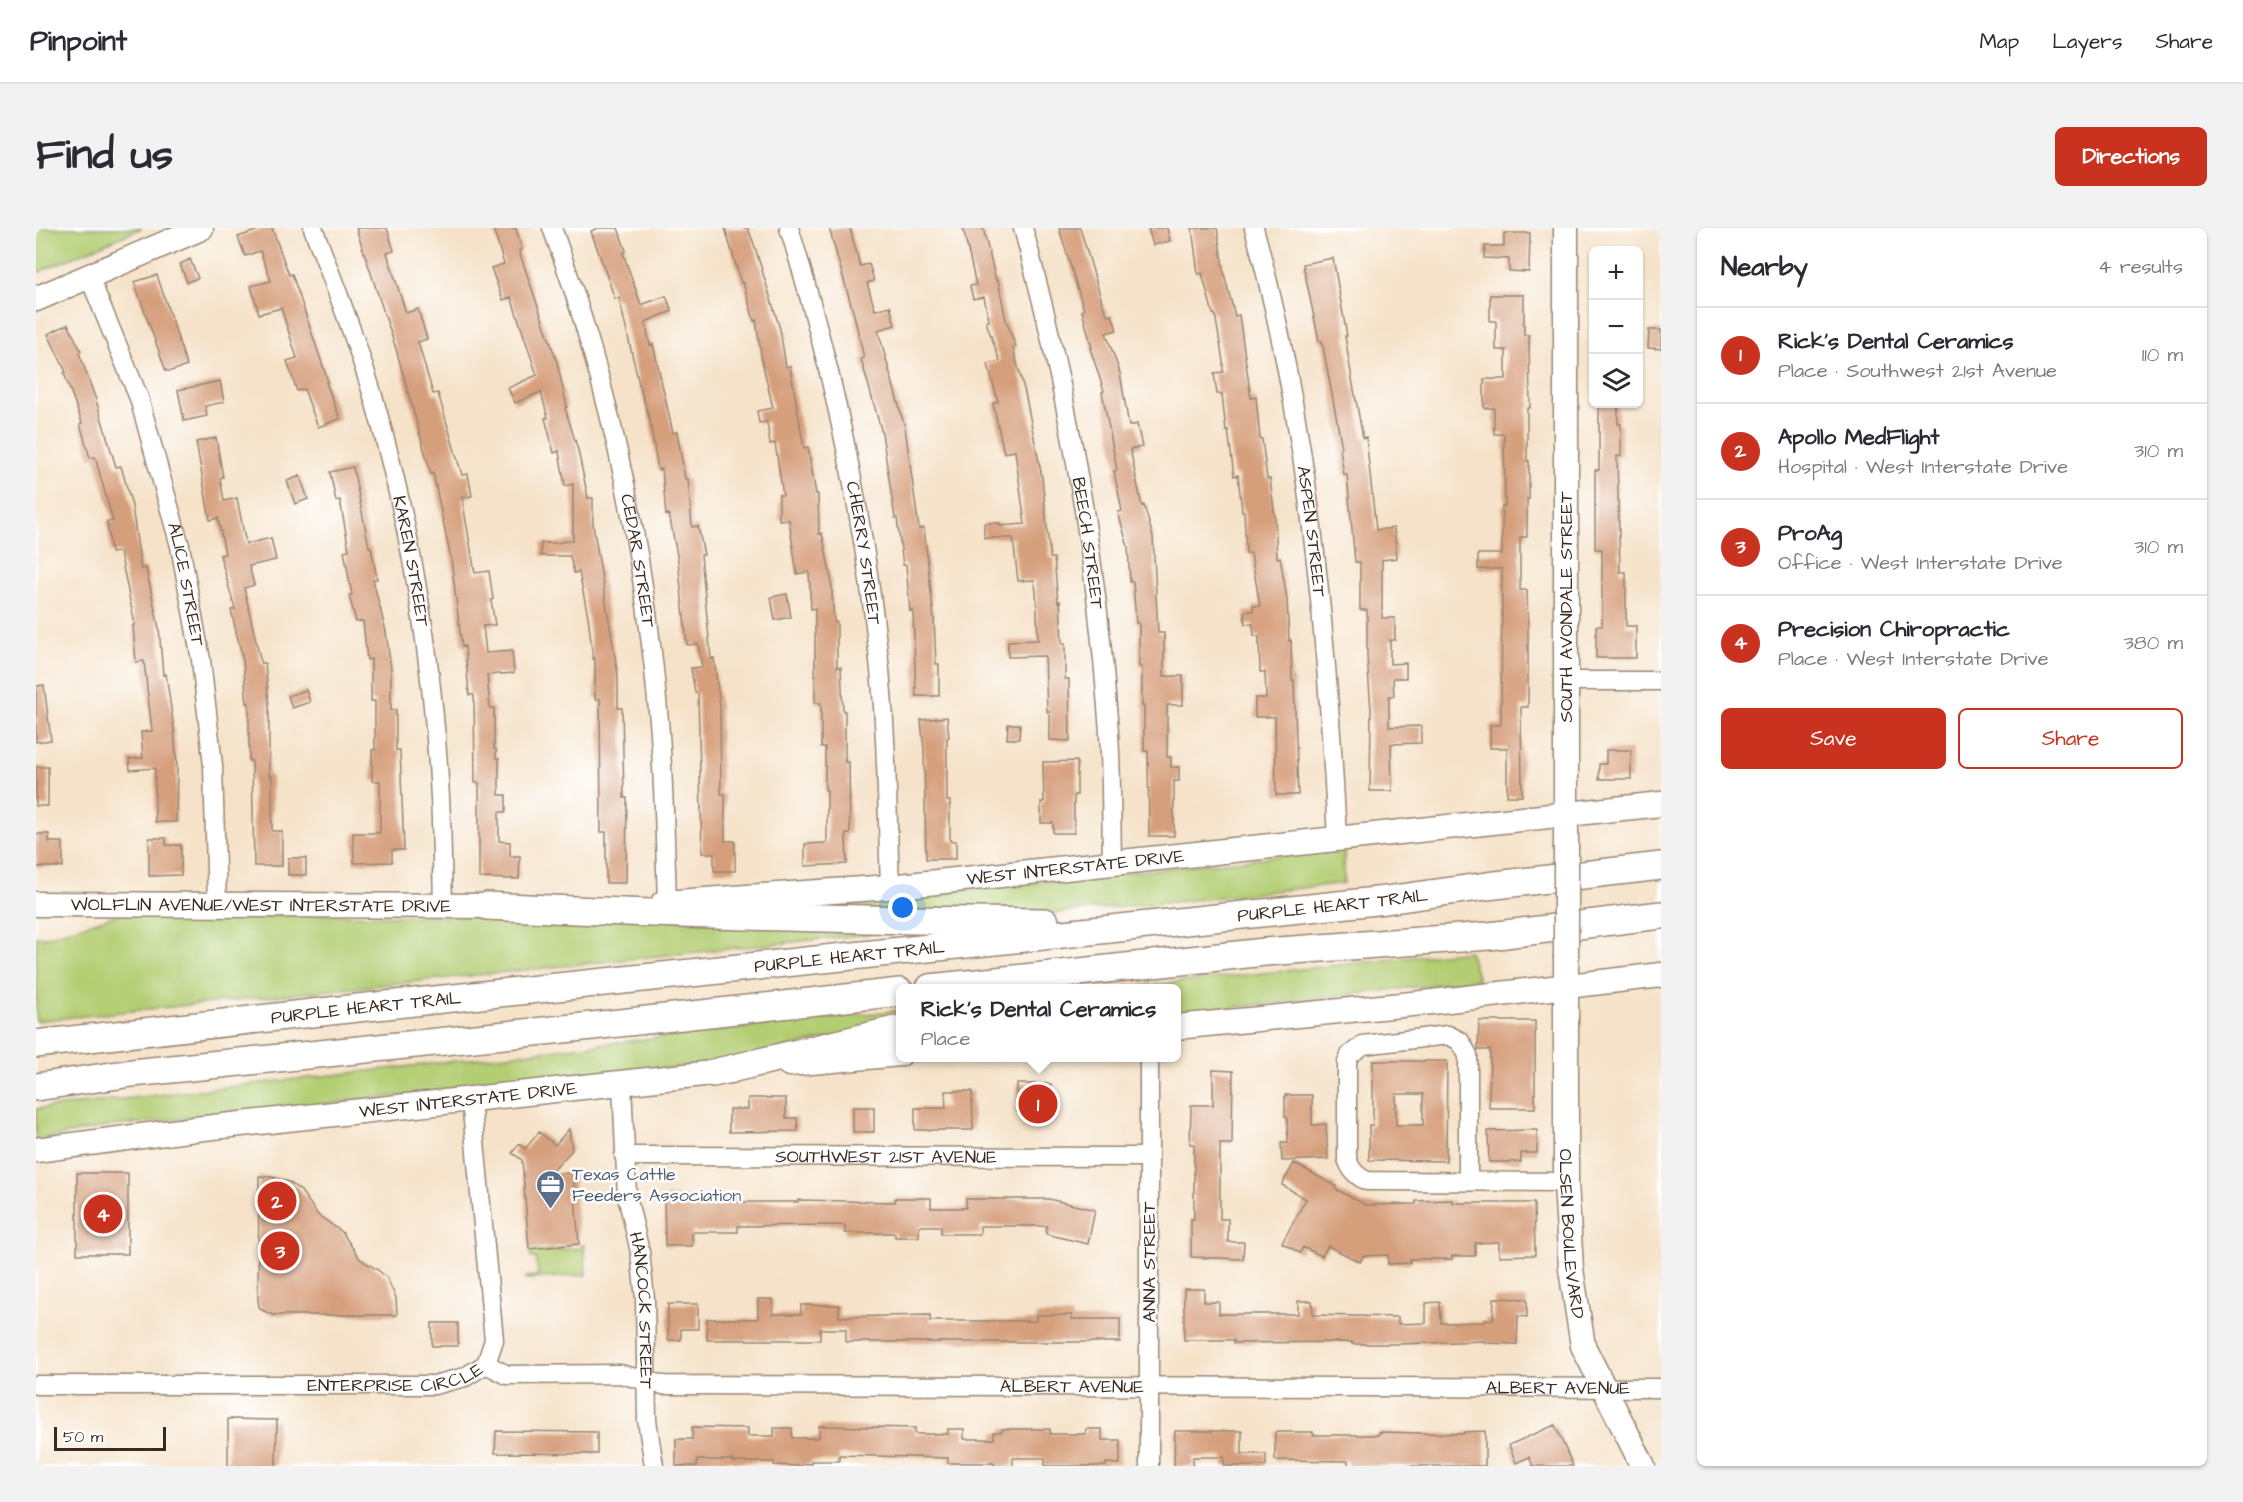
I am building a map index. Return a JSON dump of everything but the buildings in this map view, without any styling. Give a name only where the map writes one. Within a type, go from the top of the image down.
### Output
[{"type":"highway","name":"PURPLE HEART TRAIL","points":[[36,1044],[348,1009],[1178,923],[1661,866]]},
{"type":"highway","points":[[487,906],[645,914],[967,922],[1178,923]]},
{"type":"highway","points":[[967,984],[1265,952],[1490,936],[1661,915]]},
{"type":"highway","points":[[1099,984],[1265,952]]},
{"type":"highway","points":[[36,1087],[132,1073],[896,992]]},
{"type":"highway","points":[[713,1073],[896,1030]]},
{"type":"main road","points":[[36,299],[201,228]]},
{"type":"main road","name":"SOUTH AVONDALE STREET","points":[[1565,986],[1566,228]]},
{"type":"main road","name":"WEST INTERSTATE DRIVE","points":[[487,906],[667,903],[890,887],[1661,804]]},
{"type":"main road","name":"WOLFLIN AVENUE/WEST INTERSTATE DRIVE","points":[[36,904],[487,906]]},
{"type":"main road","points":[[1181,1027],[1432,1002],[1661,975]]},
{"type":"main road","name":"OLSEN BOULEVARD","points":[[1565,986],[1566,1182],[1571,1269],[1583,1346],[1643,1466]]},
{"type":"main road","name":"WEST INTERSTATE DRIVE","points":[[36,1150],[186,1130],[896,1054]]},
{"type":"street","name":"KAREN STREET","points":[[313,228],[356,342],[375,403],[413,563],[428,658],[436,735],[443,906]]},
{"type":"street","name":"CEDAR STREET","points":[[552,228],[592,350],[626,492],[643,585],[659,719],[667,903]]},
{"type":"street","name":"CHERRY STREET","points":[[789,228],[810,297],[834,391],[865,553],[883,710],[890,887]]},
{"type":"street","name":"BEECH STREET","points":[[1023,228],[1059,376],[1091,557],[1108,721],[1112,864]]},
{"type":"street","name":"ASPEN STREET","points":[[1254,228],[1276,317],[1309,503],[1325,634],[1337,839]]},
{"type":"street","name":"ALICE STREET","points":[[89,276],[139,398],[180,546],[201,660],[213,766],[217,904]]},
{"type":"street","points":[[1565,681],[1661,681]]},
{"type":"street","points":[[1468,1181],[1468,1055],[1460,1041],[1448,1035],[1363,1045],[1355,1050],[1347,1062],[1347,1159],[1354,1172],[1367,1181],[1566,1182]]},
{"type":"street","name":"ANNA STREET","points":[[1149,1062],[1149,1466]]},
{"type":"street","name":"HANCOCK STREET","points":[[621,1084],[627,1196],[642,1270],[647,1420],[654,1466]]},
{"type":"street","name":"ENTERPRISE CIRCLE","points":[[36,1385],[434,1385],[465,1377],[486,1364],[494,1340],[471,1101]]},
{"type":"street","name":"SOUTHWEST 21ST AVENUE","points":[[624,1156],[1149,1157]]},
{"type":"street","name":"ALBERT AVENUE","points":[[486,1364],[507,1375],[620,1374],[663,1385],[1661,1388]]},
{"type":"green space","points":[[36,228],[142,228],[36,273]]},
{"type":"green space","points":[[1344,849],[1344,883],[1205,899],[1030,915],[809,907]]},
{"type":"green space","points":[[122,913],[626,918],[872,927],[870,934],[36,1021],[36,937],[47,937]]},
{"type":"green space","points":[[1469,951],[1478,980],[1181,1013],[1181,984],[1161,984]]},
{"type":"green space","points":[[896,1010],[896,1023],[726,1062],[111,1126],[36,1140],[36,1109]]},
{"type":"green space","points":[[584,1245],[586,1275],[526,1279],[526,1277],[538,1276],[536,1258],[531,1258],[530,1252],[582,1248]]},
{"type":"place","name":"Rick's Dental Ceramics","points":[[1038,1104]]},
{"type":"place","name":"Apollo MedFlight","points":[[277,1201]]},
{"type":"place","name":"Texas Cattle Feeders Association","points":[[551,1210]]},
{"type":"place","name":"Precision Chiropractic","points":[[103,1214]]},
{"type":"place","name":"ProAg","points":[[280,1251]]}]
